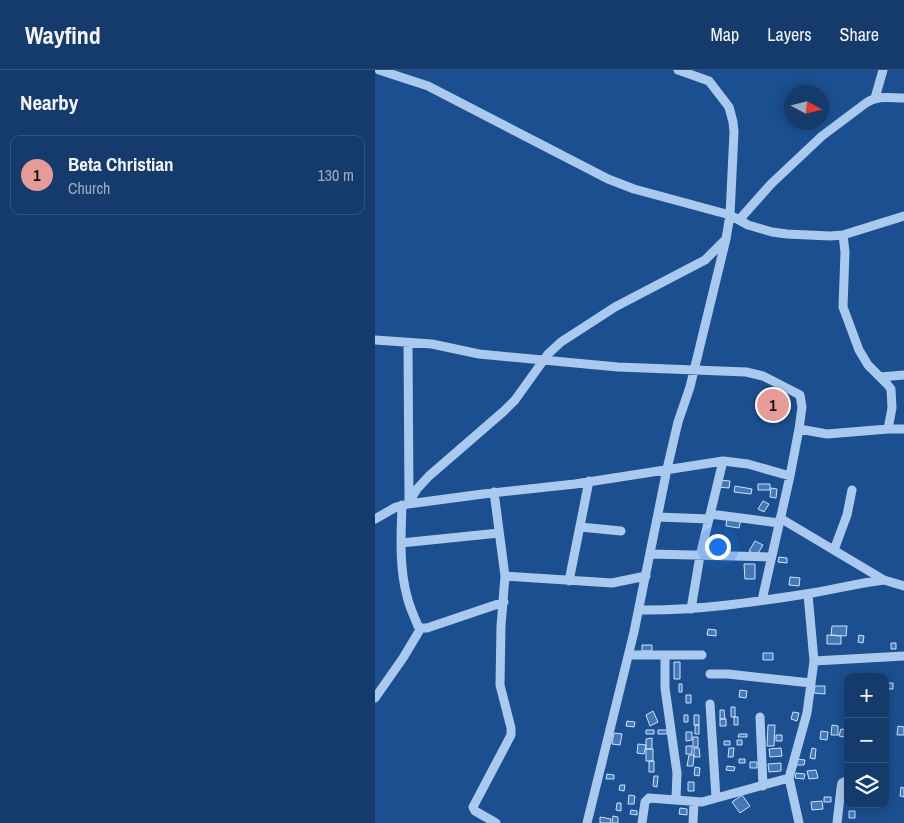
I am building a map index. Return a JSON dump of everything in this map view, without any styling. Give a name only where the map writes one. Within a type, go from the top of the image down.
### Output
[{"type":"street","points":[[379,70],[406,74],[608,179],[730,215],[748,225],[772,232],[830,236],[843,235],[904,216]]},
{"type":"street","points":[[587,823],[629,655],[678,422],[690,387],[726,239],[730,215],[734,132],[729,107],[709,81],[679,70]]},
{"type":"street","points":[[875,98],[883,70]]},
{"type":"street","points":[[739,220],[771,184],[822,136],[866,103],[875,98],[904,98]]},
{"type":"street","points":[[843,235],[845,252],[843,307],[859,350],[868,365],[891,389],[893,400],[888,429]]},
{"type":"street","points":[[406,503],[429,476],[515,400],[544,360],[561,342],[615,306],[705,260],[726,239]]},
{"type":"street","points":[[375,340],[408,344],[432,344],[479,354],[645,369],[737,371],[763,376],[799,393],[802,407],[799,429],[762,600]]},
{"type":"street","points":[[408,344],[406,503],[401,543],[407,598],[421,628]]},
{"type":"street","points":[[880,377],[904,375]]},
{"type":"street","points":[[799,429],[827,434],[904,429]]},
{"type":"street","points":[[375,519],[389,510],[406,503],[575,484],[723,461],[747,464],[790,476]]},
{"type":"street","points":[[691,609],[709,516],[723,461]]},
{"type":"street","points":[[569,580],[589,481]]},
{"type":"street","points":[[834,550],[847,515],[853,490]]},
{"type":"street","points":[[494,492],[505,576],[501,626],[500,684],[511,735],[473,807],[475,811],[496,823]]},
{"type":"street","points":[[658,516],[709,516],[779,521],[834,550],[883,580],[904,586]]},
{"type":"street","points":[[580,527],[621,531]]},
{"type":"street","points":[[401,543],[499,533]]},
{"type":"street","points":[[650,554],[771,557]]},
{"type":"street","points":[[505,576],[612,583],[646,576]]},
{"type":"street","points":[[639,610],[691,609],[809,594],[883,580]]},
{"type":"street","points":[[799,823],[789,778],[803,730],[814,661],[809,594]]},
{"type":"street","points":[[421,628],[427,628],[504,602]]},
{"type":"street","points":[[375,698],[421,628]]},
{"type":"street","points":[[629,655],[702,655]]},
{"type":"street","points":[[665,655],[665,688],[677,773],[676,799]]},
{"type":"street","points":[[814,661],[904,656]]},
{"type":"street","points":[[710,674],[729,674],[811,683]]},
{"type":"street","points":[[710,704],[716,798]]},
{"type":"street","points":[[760,717],[763,786]]},
{"type":"street","points":[[642,823],[647,798],[702,802],[789,778]]},
{"type":"street","points":[[837,823],[841,788],[844,782]]},
{"type":"street","points":[[693,823],[694,802]]},
{"type":"building","points":[[719,480],[730,481],[729,488],[718,487]]},
{"type":"building","points":[[758,484],[770,484],[770,490],[758,490]]},
{"type":"building","points":[[735,486],[752,489],[751,494],[734,492]]},
{"type":"building","points":[[771,488],[777,489],[776,498],[770,497]]},
{"type":"building","points":[[763,501],[769,504],[764,512],[758,509]]},
{"type":"building","points":[[727,517],[741,519],[739,528],[726,526]]},
{"type":"building","points":[[755,541],[763,545],[757,555],[749,551]]},
{"type":"building","points":[[779,557],[787,558],[787,563],[778,562]]},
{"type":"building","points":[[744,564],[755,564],[755,579],[745,579]]},
{"type":"building","points":[[790,577],[800,578],[799,586],[789,585]]},
{"type":"building","points":[[832,626],[847,626],[846,636],[831,635]]},
{"type":"building","points":[[708,629],[716,630],[716,636],[707,635]]},
{"type":"building","points":[[827,635],[841,636],[841,644],[827,644]]},
{"type":"building","points":[[859,635],[864,636],[863,643],[858,642]]},
{"type":"building","points":[[891,643],[896,643],[896,649],[891,649]]},
{"type":"building","points":[[642,645],[652,645],[652,651],[642,651]]},
{"type":"building","points":[[763,653],[773,653],[773,660],[763,660]]},
{"type":"building","points":[[674,662],[680,662],[680,679],[674,679]]},
{"type":"building","points":[[889,683],[893,683],[893,689],[889,689]]},
{"type":"building","points":[[679,684],[682,684],[682,692],[679,692]]},
{"type":"building","points":[[815,686],[825,686],[825,694],[814,693]]},
{"type":"building","points":[[740,690],[747,691],[746,698],[739,697]]},
{"type":"building","points":[[686,695],[691,695],[691,703],[686,703]]},
{"type":"building","points":[[731,707],[735,707],[735,717],[731,717]]},
{"type":"building","points":[[720,710],[724,710],[725,719],[720,719]]},
{"type":"building","points":[[653,711],[658,722],[650,726],[646,715]]},
{"type":"building","points":[[793,712],[799,713],[797,721],[791,719]]},
{"type":"building","points":[[684,715],[688,715],[688,722],[684,722]]},
{"type":"building","points":[[694,715],[699,715],[699,725],[694,725]]},
{"type":"building","points":[[734,717],[738,717],[738,725],[734,725]]},
{"type":"building","points":[[720,719],[726,719],[726,726],[720,726]]},
{"type":"building","points":[[627,721],[635,722],[634,727],[626,726]]},
{"type":"building","points":[[695,725],[699,725],[699,734],[695,734]]},
{"type":"building","points":[[768,725],[775,725],[774,746],[767,746]]},
{"type":"building","points":[[832,725],[838,726],[838,735],[831,735]]},
{"type":"building","points":[[898,726],[904,727],[904,735],[897,735]]},
{"type":"building","points":[[841,729],[844,729],[844,737],[839,736]]},
{"type":"building","points":[[646,730],[654,730],[654,734],[646,734]]},
{"type":"building","points":[[658,730],[667,730],[667,734],[658,734]]},
{"type":"building","points":[[821,731],[828,732],[827,740],[820,739]]},
{"type":"building","points":[[686,732],[692,732],[692,740],[686,741]]},
{"type":"building","points":[[614,733],[622,734],[620,745],[612,744]]},
{"type":"building","points":[[739,734],[747,734],[747,737],[738,737]]},
{"type":"building","points":[[776,735],[782,735],[782,741],[776,741]]},
{"type":"building","points":[[693,737],[698,737],[698,747],[693,747]]},
{"type":"building","points":[[652,738],[652,749],[646,749],[646,739]]},
{"type":"building","points":[[737,740],[742,740],[742,745],[737,745]]},
{"type":"building","points":[[724,741],[730,741],[730,745],[724,745]]},
{"type":"building","points":[[638,744],[646,745],[644,754],[637,753]]},
{"type":"building","points":[[686,746],[692,746],[692,754],[686,754]]},
{"type":"building","points":[[694,748],[699,748],[700,757],[694,757]]},
{"type":"building","points":[[729,748],[734,748],[733,757],[728,757]]},
{"type":"building","points":[[781,748],[782,756],[770,757],[769,749]]},
{"type":"building","points":[[812,748],[816,749],[815,759],[810,758]]},
{"type":"building","points":[[646,749],[653,749],[653,761],[646,761]]},
{"type":"building","points":[[689,755],[694,755],[693,766],[687,766]]},
{"type":"building","points":[[739,759],[745,759],[745,763],[739,763]]},
{"type":"building","points":[[796,759],[805,760],[804,765],[796,765]]},
{"type":"building","points":[[649,761],[654,761],[654,772],[649,772]]},
{"type":"building","points":[[750,762],[757,762],[757,768],[750,768]]},
{"type":"building","points":[[781,763],[781,771],[769,772],[768,764]]},
{"type":"building","points":[[727,766],[735,767],[734,771],[726,770]]},
{"type":"building","points":[[695,767],[700,768],[699,776],[694,775]]},
{"type":"building","points":[[816,770],[818,778],[809,779],[807,771]]},
{"type":"building","points":[[796,773],[805,774],[804,779],[795,778]]},
{"type":"building","points":[[607,774],[614,775],[614,779],[606,779]]},
{"type":"building","points":[[654,776],[658,776],[657,787],[653,786]]},
{"type":"building","points":[[688,782],[694,782],[694,791],[688,791]]},
{"type":"building","points":[[620,785],[625,785],[624,791],[619,790]]},
{"type":"building","points":[[901,787],[904,788],[904,797],[900,796]]},
{"type":"building","points":[[629,795],[635,796],[634,804],[628,804]]},
{"type":"building","points":[[742,795],[750,806],[740,813],[732,802]]},
{"type":"building","points":[[824,797],[831,797],[831,802],[824,802]]},
{"type":"building","points":[[822,801],[823,809],[812,810],[811,802]]},
{"type":"building","points":[[617,803],[621,803],[621,811],[616,810]]},
{"type":"building","points":[[680,808],[687,809],[687,815],[679,814]]},
{"type":"building","points":[[631,810],[637,811],[637,815],[630,814]]},
{"type":"building","points":[[849,811],[855,811],[855,818],[849,818]]},
{"type":"building","points":[[613,816],[618,817],[618,823],[612,823]]},
{"type":"building","points":[[600,817],[611,819],[610,823],[600,823]]},
{"type":"place","name":"Beta Christian","points":[[773,405]]}]
